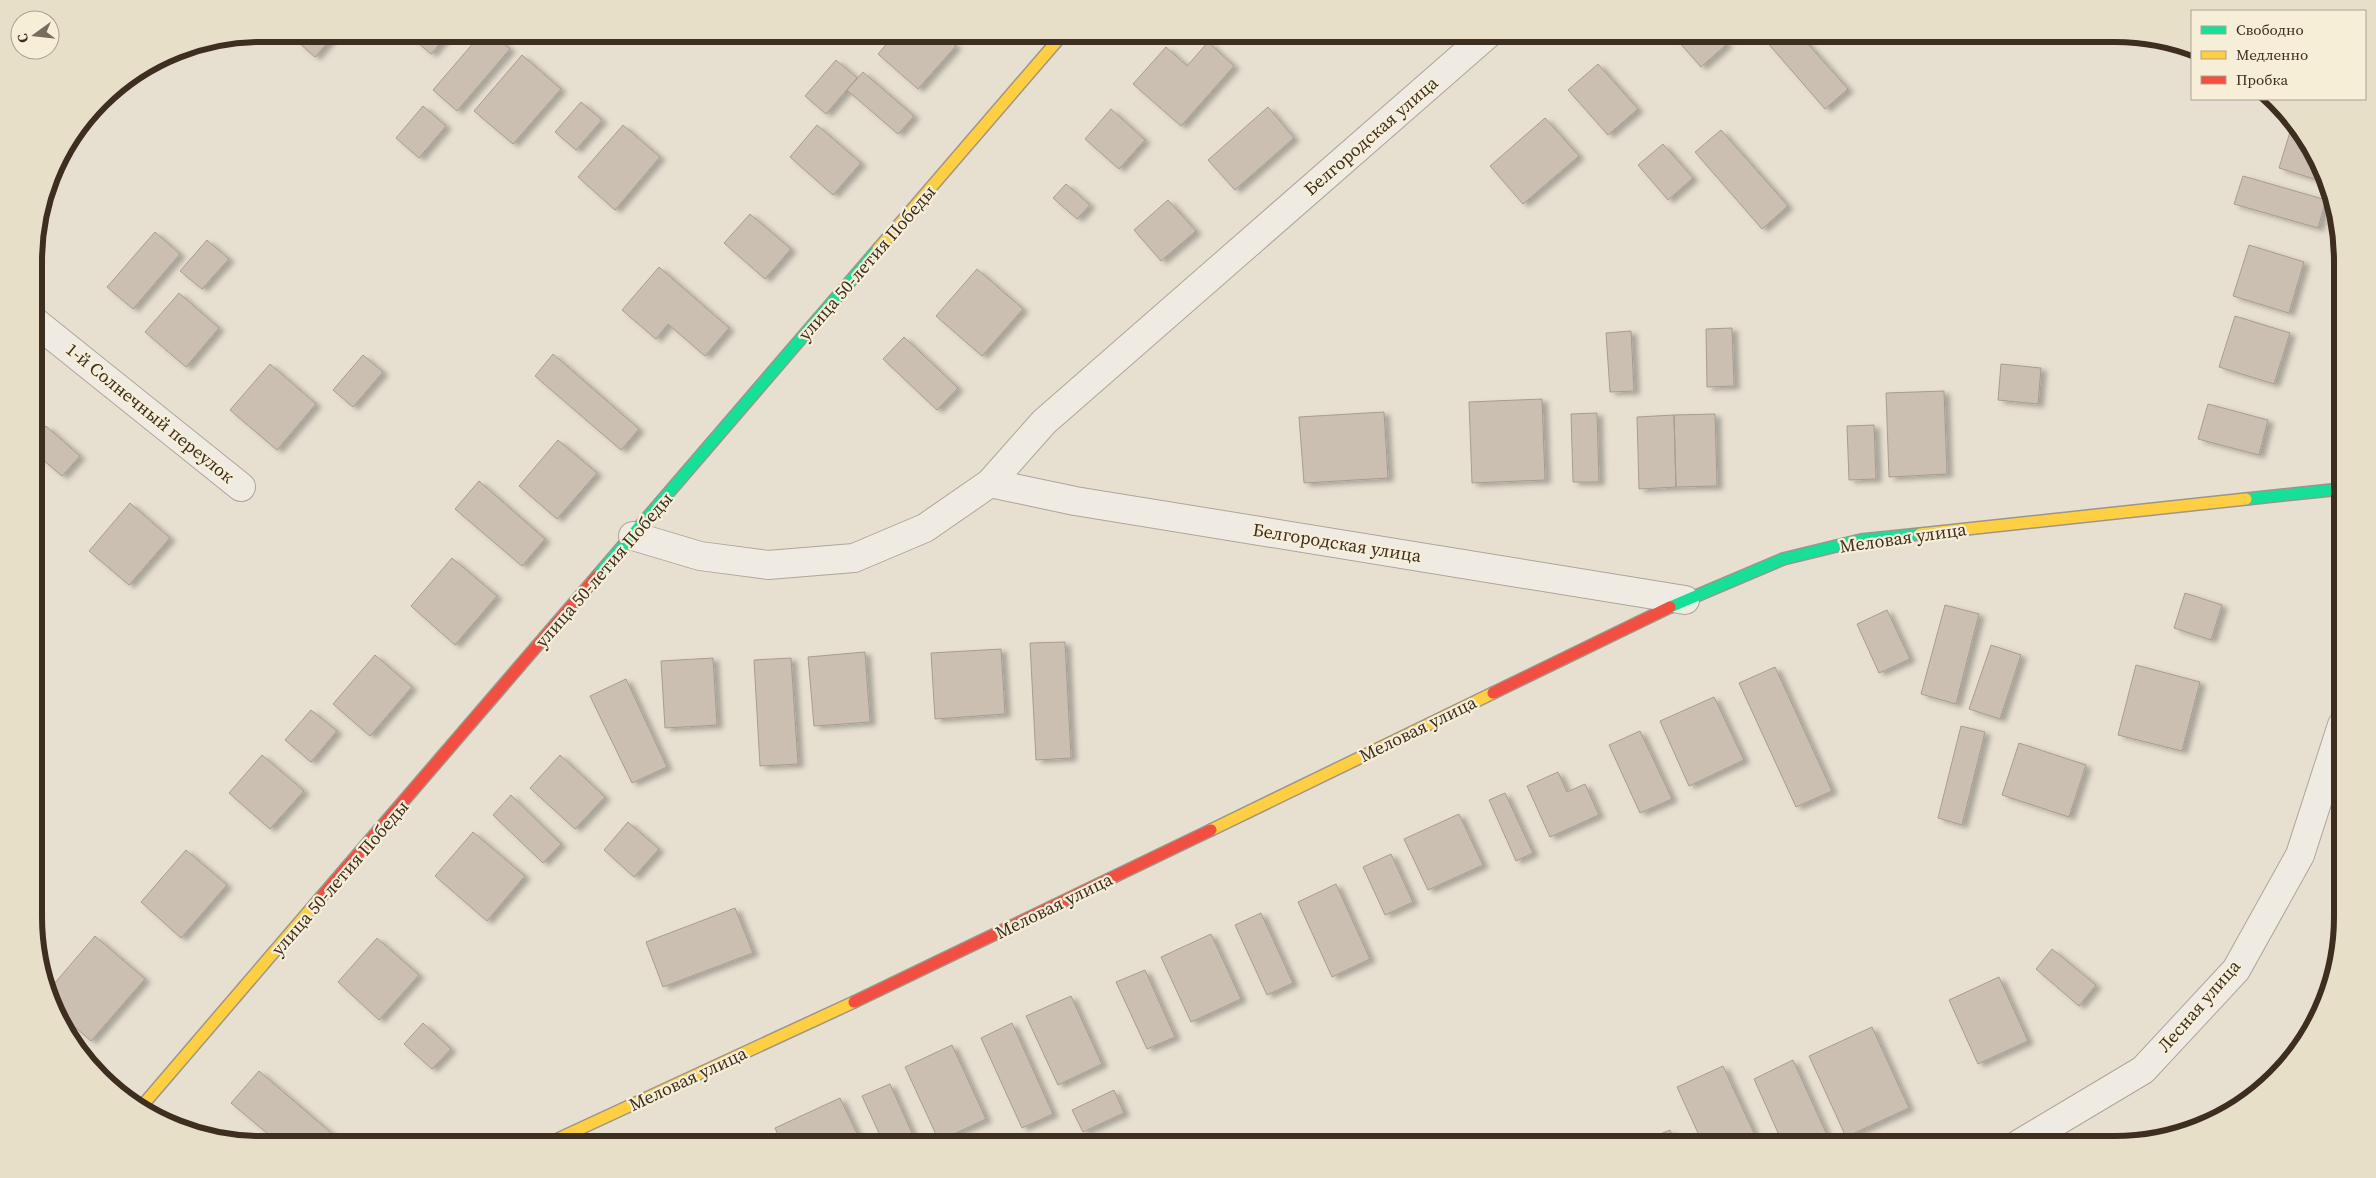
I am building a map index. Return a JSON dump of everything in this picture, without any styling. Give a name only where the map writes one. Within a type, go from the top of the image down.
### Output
[{"type":"street","name":"улица 50-летия Победы","points":[[145,1102],[1057,42]]},
{"type":"street","name":"Белгородская улица","points":[[633,536],[700,556],[768,565],[854,558],[925,528],[990,483],[1044,422],[1479,42]]},
{"type":"street","name":"1-й Солнечный переулок","points":[[42,327],[242,487]]},
{"type":"street","name":"Белгородская улица","points":[[990,483],[1075,501],[1685,600]]},
{"type":"street","name":"Меловая улица","points":[[564,1136],[899,981],[1685,600],[1782,559],[1861,540],[2334,490]]},
{"type":"street","name":"Лесная улица","points":[[2032,1136],[2143,1070],[2236,970],[2300,855],[2334,749]]},
{"type":"building","points":[[298,42],[328,42],[315,57]]},
{"type":"building","points":[[417,42],[441,42],[431,54]]},
{"type":"building","points":[[474,42],[502,42],[510,49],[457,111],[433,90]]},
{"type":"building","points":[[888,42],[951,42],[956,46],[918,89],[878,54]]},
{"type":"building","points":[[1208,42],[1234,66],[1181,126],[1133,84],[1166,47],[1187,66]]},
{"type":"building","points":[[1679,42],[1725,42],[1727,44],[1701,67]]},
{"type":"building","points":[[1767,42],[1806,42],[1848,89],[1825,109]]},
{"type":"building","points":[[522,55],[561,89],[513,144],[474,111]]},
{"type":"building","points":[[836,60],[857,78],[826,114],[805,96]]},
{"type":"building","points":[[1598,64],[1638,109],[1608,135],[1568,90]]},
{"type":"building","points":[[863,72],[914,116],[898,134],[847,90]]},
{"type":"building","points":[[581,102],[602,120],[576,150],[555,132]]},
{"type":"building","points":[[423,106],[446,126],[419,158],[396,138]]},
{"type":"building","points":[[1268,107],[1294,138],[1235,190],[1208,160]]},
{"type":"building","points":[[1111,109],[1145,140],[1119,169],[1085,139]]},
{"type":"building","points":[[1545,118],[1579,156],[1523,204],[1490,166]]},
{"type":"building","points":[[623,125],[660,157],[615,210],[578,177]]},
{"type":"building","points":[[817,125],[861,163],[833,195],[790,157]]},
{"type":"building","points":[[1721,130],[1788,206],[1762,229],[1695,152]]},
{"type":"building","points":[[2290,131],[2311,164],[2318,180],[2279,168]]},
{"type":"building","points":[[1663,144],[1693,178],[1668,200],[1638,165]]},
{"type":"building","points":[[2243,176],[2324,200],[2325,202],[2318,228],[2234,204]]},
{"type":"building","points":[[1066,184],[1090,205],[1077,219],[1053,198]]},
{"type":"building","points":[[1168,200],[1196,231],[1161,261],[1134,230]]},
{"type":"building","points":[[750,214],[791,249],[765,279],[724,243]]},
{"type":"building","points":[[155,232],[180,254],[133,309],[107,287]]},
{"type":"building","points":[[207,240],[229,259],[202,289],[180,271]]},
{"type":"building","points":[[2249,245],[2304,262],[2289,313],[2233,296]]},
{"type":"building","points":[[659,267],[729,328],[705,356],[668,324],[656,339],[622,310]]},
{"type":"building","points":[[977,269],[1023,309],[982,356],[936,316]]},
{"type":"building","points":[[179,293],[219,328],[186,367],[145,332]]},
{"type":"building","points":[[2235,316],[2290,333],[2274,384],[2219,367]]},
{"type":"building","points":[[1732,328],[1734,386],[1707,387],[1706,329]]},
{"type":"building","points":[[1631,331],[1634,391],[1610,392],[1606,333]]},
{"type":"building","points":[[904,337],[958,388],[937,410],[883,359]]},
{"type":"building","points":[[553,354],[639,429],[621,450],[535,376]]},
{"type":"building","points":[[363,355],[383,372],[353,407],[333,390]]},
{"type":"building","points":[[270,364],[316,404],[277,450],[230,410]]},
{"type":"building","points":[[2001,364],[2041,368],[2038,404],[1998,400]]},
{"type":"building","points":[[1944,391],[1947,474],[1889,477],[1886,393]]},
{"type":"building","points":[[1542,399],[1545,480],[1472,483],[1469,402]]},
{"type":"building","points":[[2208,404],[2268,420],[2259,455],[2198,439]]},
{"type":"building","points":[[1384,412],[1388,478],[1304,483],[1299,417]]},
{"type":"building","points":[[1597,413],[1599,482],[1573,482],[1571,414]]},
{"type":"building","points":[[1715,414],[1717,486],[1676,487],[1674,415]]},
{"type":"building","points":[[1674,415],[1676,487],[1639,489],[1637,417]]},
{"type":"building","points":[[1874,425],[1876,479],[1849,480],[1847,426]]},
{"type":"building","points":[[46,426],[80,456],[62,476],[42,459],[42,430]]},
{"type":"building","points":[[558,440],[597,473],[557,519],[519,486]]},
{"type":"building","points":[[479,481],[545,539],[522,566],[455,509]]},
{"type":"building","points":[[130,503],[170,538],[129,585],[89,551]]},
{"type":"building","points":[[452,558],[497,596],[455,645],[411,606]]},
{"type":"building","points":[[2185,593],[2222,605],[2211,640],[2174,628]]},
{"type":"building","points":[[1945,605],[1979,614],[1956,704],[1921,694]]},
{"type":"building","points":[[1887,610],[1910,659],[1879,673],[1857,624]]},
{"type":"building","points":[[1065,642],[1071,758],[1036,760],[1030,643]]},
{"type":"building","points":[[1991,645],[2021,655],[2000,719],[1969,709]]},
{"type":"building","points":[[1001,649],[1005,714],[935,719],[931,653]]},
{"type":"building","points":[[865,652],[870,722],[814,726],[808,657]]},
{"type":"building","points":[[375,655],[412,687],[370,736],[333,704]]},
{"type":"building","points":[[713,658],[717,725],[665,728],[661,661]]},
{"type":"building","points":[[791,658],[798,764],[760,766],[754,660]]},
{"type":"building","points":[[2136,665],[2200,682],[2182,751],[2118,735]]},
{"type":"building","points":[[1775,667],[1832,791],[1796,807],[1739,683]]},
{"type":"building","points":[[626,679],[667,767],[632,783],[590,696]]},
{"type":"building","points":[[1714,697],[1744,760],[1689,786],[1660,721]]},
{"type":"building","points":[[311,710],[337,731],[311,762],[285,740]]},
{"type":"building","points":[[1961,726],[1985,732],[1962,825],[1938,818]]},
{"type":"building","points":[[1640,731],[1672,799],[1640,813],[1609,745]]},
{"type":"building","points":[[2019,743],[2086,765],[2069,817],[2002,795]]},
{"type":"building","points":[[262,755],[304,791],[270,829],[229,793]]},
{"type":"building","points":[[560,755],[605,797],[575,829],[530,788]]},
{"type":"building","points":[[1558,772],[1567,792],[1585,784],[1599,815],[1550,837],[1527,786]]},
{"type":"building","points":[[1505,793],[1533,853],[1516,861],[1489,800]]},
{"type":"building","points":[[511,795],[561,844],[543,863],[493,815]]},
{"type":"building","points":[[1459,814],[1483,865],[1428,890],[1404,839]]},
{"type":"building","points":[[628,822],[659,849],[634,877],[604,850]]},
{"type":"building","points":[[473,832],[525,876],[487,921],[435,876]]},
{"type":"building","points":[[186,850],[227,885],[181,938],[141,902]]},
{"type":"building","points":[[1391,854],[1413,902],[1385,915],[1363,867]]},
{"type":"building","points":[[1336,884],[1370,959],[1332,977],[1298,902]]},
{"type":"building","points":[[735,908],[753,953],[663,987],[646,942]]},
{"type":"building","points":[[1261,913],[1293,983],[1267,995],[1235,925]]},
{"type":"building","points":[[1211,934],[1241,999],[1191,1022],[1161,957]]},
{"type":"building","points":[[95,936],[145,979],[91,1041],[70,1023],[53,985]]},
{"type":"building","points":[[377,938],[419,975],[379,1020],[338,982]]},
{"type":"building","points":[[2052,949],[2096,985],[2079,1006],[2036,969]]},
{"type":"building","points":[[1145,970],[1175,1037],[1147,1049],[1116,982]]},
{"type":"building","points":[[1999,977],[2028,1041],[1978,1064],[1949,1000]]},
{"type":"building","points":[[1071,996],[1102,1064],[1058,1085],[1026,1016]]},
{"type":"building","points":[[423,1023],[451,1049],[432,1069],[404,1044]]},
{"type":"building","points":[[1012,1023],[1053,1114],[1022,1128],[981,1038]]},
{"type":"building","points":[[1872,1027],[1909,1108],[1846,1136],[1809,1056]]},
{"type":"building","points":[[952,1045],[986,1119],[950,1136],[937,1136],[905,1067]]},
{"type":"building","points":[[1793,1060],[1827,1135],[1779,1136],[1754,1079]]},
{"type":"building","points":[[1723,1066],[1754,1133],[1748,1136],[1699,1136],[1677,1087]]},
{"type":"building","points":[[259,1071],[335,1136],[270,1136],[231,1103]]},
{"type":"building","points":[[890,1084],[913,1136],[880,1136],[862,1096]]},
{"type":"building","points":[[1114,1090],[1124,1113],[1083,1132],[1072,1110]]},
{"type":"building","points":[[840,1098],[858,1136],[778,1136],[775,1128]]},
{"type":"building","points":[[1670,1130],[1673,1136],[1655,1136]]},
{"type":"traffic: fast","points":[[597,576],[878,249]]},
{"type":"traffic: fast","points":[[2246,499],[2334,490]]},
{"type":"traffic: fast","points":[[1670,607],[1783,559],[1861,540],[1920,534]]},
{"type":"traffic: slow","points":[[878,249],[1056,42]]},
{"type":"traffic: slow","points":[[1920,534],[2246,499]]},
{"type":"traffic: slow","points":[[1211,830],[1493,693]]},
{"type":"traffic: slow","points":[[145,1102],[321,897]]},
{"type":"traffic: slow","points":[[564,1136],[854,1002]]},
{"type":"traffic: jam","points":[[321,897],[597,576]]},
{"type":"traffic: jam","points":[[1493,693],[1670,607]]},
{"type":"traffic: jam","points":[[854,1002],[1211,830]]}]
